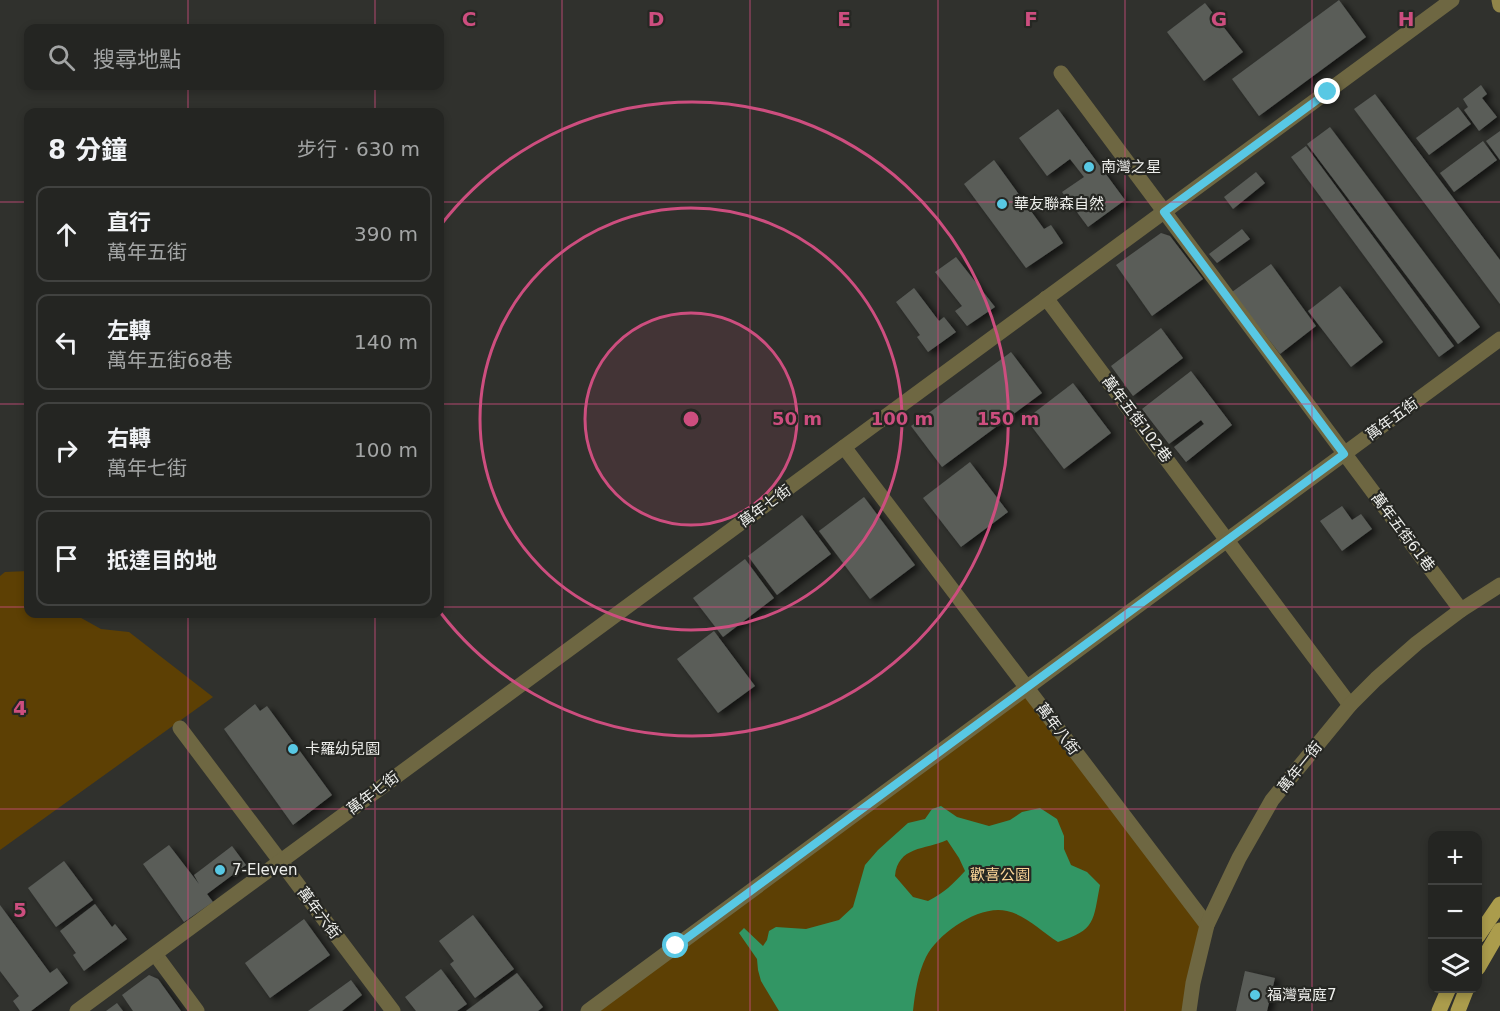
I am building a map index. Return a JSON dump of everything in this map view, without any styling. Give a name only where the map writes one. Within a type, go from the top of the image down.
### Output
[{"type":"main road","points":[[1482,930],[1500,904]]},
{"type":"main road","points":[[1482,961],[1500,930]]},
{"type":"main road","points":[[1438,1011],[1447,993]]},
{"type":"main road","points":[[1458,1011],[1465,993]]},
{"type":"street","name":"萬年七街","points":[[77,1011],[1452,0]]},
{"type":"street","points":[[1499,0],[1500,5]]},
{"type":"street","name":"萬年五街61巷","points":[[1061,73],[1461,610]]},
{"type":"street","name":"萬年五街102巷","points":[[1046,298],[1350,705]]},
{"type":"street","name":"萬年五街","points":[[588,1011],[1500,339]]},
{"type":"street","name":"萬年八街","points":[[844,447],[1207,925]]},
{"type":"street","name":"萬年一街","points":[[1189,1011],[1193,983],[1207,925],[1239,858],[1272,800],[1350,705],[1417,643],[1461,610],[1500,585]]},
{"type":"street","name":"萬年六街","points":[[180,728],[393,1011]]},
{"type":"street","points":[[155,954],[197,1011]]},
{"type":"green space","points":[[24,571],[24,618],[81,618],[101,629],[129,632],[213,697],[0,850],[0,576],[5,572]]},
{"type":"green space","name":"歡喜公園","points":[[1027,688],[1207,925],[1189,1011],[588,1011]]},
{"type":"shaded area","points":[[941,806],[957,817],[989,826],[1010,820],[1022,812],[1040,808],[1057,819],[1064,836],[1064,849],[1071,865],[1087,872],[1100,885],[1091,922],[1080,933],[1058,942],[1014,913],[996,910],[985,912],[961,922],[932,948],[921,970],[913,1011],[779,1011],[761,981],[757,959],[739,933],[744,928],[763,946],[769,931],[776,927],[806,929],[839,920],[853,907],[865,865],[908,823],[925,819],[932,809]],"holes":[[[947,840],[965,871],[948,888],[928,901],[913,897],[895,876],[897,866],[907,854]]]},
{"type":"building","points":[[1339,0],[1366,37],[1259,116],[1232,79]]},
{"type":"building","points":[[1205,3],[1243,52],[1204,81],[1167,32]]},
{"type":"building","points":[[1481,85],[1487,94],[1482,98],[1497,117],[1479,131],[1464,110],[1468,107],[1463,99]]},
{"type":"building","points":[[1375,94],[1500,260],[1500,304],[1354,109]]},
{"type":"building","points":[[1458,107],[1471,124],[1429,155],[1416,138]]},
{"type":"building","name":"南灣之星","points":[[1058,109],[1125,200],[1088,227],[1062,192],[1084,177],[1070,159],[1047,176],[1019,138]]},
{"type":"building","points":[[1330,127],[1480,327],[1458,344],[1307,144]]},
{"type":"building","points":[[1500,131],[1500,160],[1486,141]]},
{"type":"building","points":[[1483,141],[1497,160],[1454,192],[1440,173]]},
{"type":"building","points":[[1306,146],[1454,346],[1439,357],[1291,157]]},
{"type":"building","name":"華友聯森自然","points":[[994,160],[1044,229],[1051,225],[1063,243],[1026,268],[964,184]]},
{"type":"building","points":[[1256,172],[1265,183],[1233,209],[1224,197]]},
{"type":"building","points":[[1242,229],[1250,239],[1217,263],[1209,254]]},
{"type":"building","points":[[1161,233],[1170,236],[1203,279],[1152,316],[1116,265]]},
{"type":"building","points":[[956,257],[995,307],[967,326],[955,311],[962,306],[935,272]]},
{"type":"building","points":[[1271,264],[1316,326],[1280,354],[1232,292]]},
{"type":"building","points":[[1340,286],[1383,342],[1351,367],[1308,311]]},
{"type":"building","points":[[914,288],[939,321],[944,317],[956,332],[928,352],[917,337],[920,335],[896,302]]},
{"type":"building","points":[[1161,328],[1183,358],[1133,396],[1111,366]]},
{"type":"building","points":[[1011,352],[1042,393],[942,467],[911,426]]},
{"type":"building","points":[[1191,371],[1232,425],[1186,462],[1174,447],[1204,424],[1201,420],[1169,444],[1142,409]]},
{"type":"building","points":[[1073,383],[1111,433],[1064,469],[1026,419]]},
{"type":"building","points":[[970,462],[1008,512],[961,547],[923,498]]},
{"type":"building","points":[[864,497],[915,565],[870,599],[819,531]]},
{"type":"building","points":[[1342,506],[1352,520],[1361,514],[1372,529],[1342,551],[1320,521]]},
{"type":"building","points":[[802,515],[831,554],[777,595],[748,556]]},
{"type":"building","points":[[745,559],[774,598],[723,637],[693,598]]},
{"type":"building","points":[[714,631],[755,686],[718,713],[677,659]]},
{"type":"building","points":[[255,704],[260,711],[267,706],[332,795],[293,825],[224,729]]},
{"type":"building","points":[[169,845],[199,884],[194,875],[232,846],[246,865],[207,894],[213,902],[184,922],[143,864]]},
{"type":"building","points":[[64,861],[93,900],[56,927],[28,888]]},
{"type":"building","points":[[95,904],[112,927],[115,924],[127,939],[84,971],[73,955],[76,953],[60,931]]},
{"type":"building","points":[[0,905],[50,973],[57,968],[68,983],[31,1011],[20,1011],[13,1001],[19,996],[0,971]]},
{"type":"building","points":[[473,915],[514,969],[475,998],[450,964],[454,961],[439,941]]},
{"type":"building","points":[[304,919],[330,955],[270,998],[245,963]]},
{"type":"building","points":[[441,969],[467,1004],[457,1011],[416,1011],[405,997]]},
{"type":"building","name":"福灣寬庭7","points":[[1245,971],[1275,978],[1267,1011],[1236,1011]]},
{"type":"building","points":[[517,973],[543,1007],[538,1011],[466,1011]]},
{"type":"building","points":[[149,975],[158,979],[181,1011],[133,1011],[122,995]]},
{"type":"building","points":[[351,980],[362,995],[342,1011],[308,1011]]},
{"type":"building","points":[[117,1003],[123,1011],[106,1011]]},
{"type":"place","name":"南灣之星","points":[[1089,167]]},
{"type":"place","name":"華友聯森自然","points":[[1002,204]]},
{"type":"place","name":"卡羅幼兒園","points":[[293,749]]},
{"type":"place","name":"7-Eleven","points":[[220,870]]},
{"type":"place","name":"福灣寬庭7","points":[[1255,995]]},
{"type":"route","points":[[676,946],[1344,454],[1164,212],[1328,92]]}]
